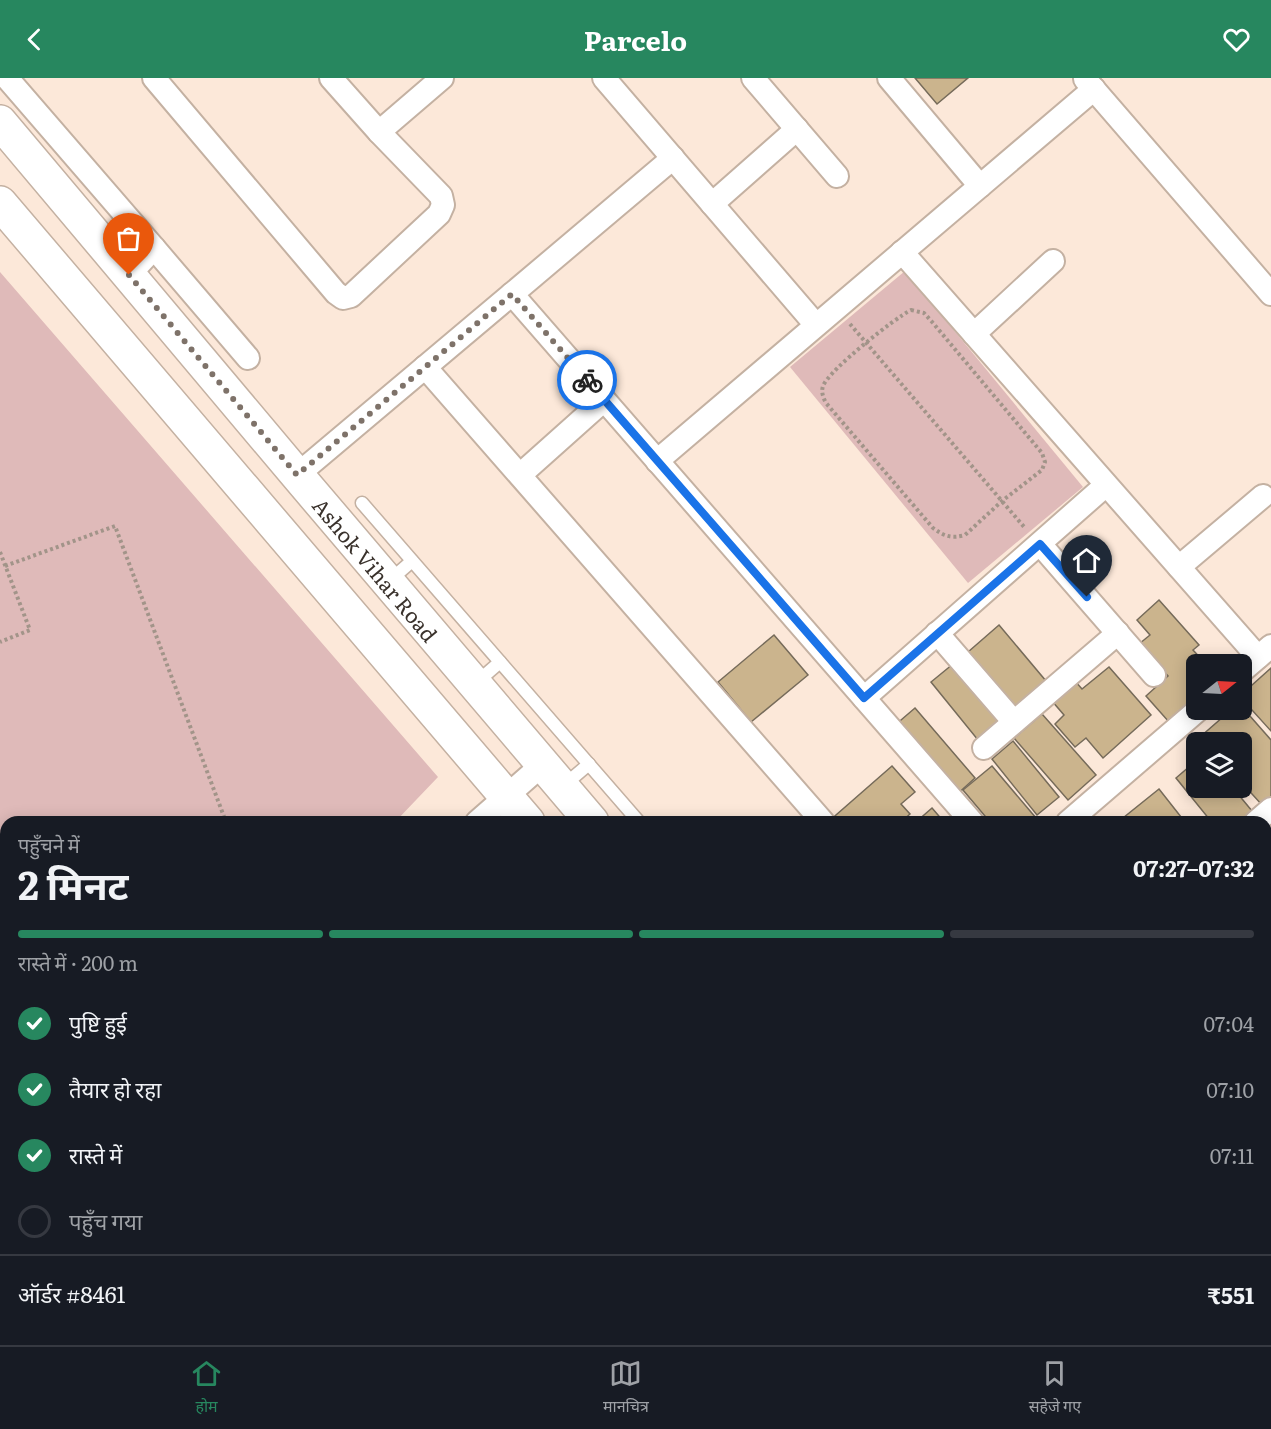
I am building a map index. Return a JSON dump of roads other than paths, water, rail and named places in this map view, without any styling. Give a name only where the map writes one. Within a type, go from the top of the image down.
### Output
[{"type":"main road","name":"Ashok Vihar Road","points":[[0,122],[587,816]]},
{"type":"main road","points":[[0,203],[523,816]]},
{"type":"street","points":[[7,78],[248,358]]},
{"type":"street","points":[[154,78],[336,293],[343,298],[351,296],[440,214],[443,205],[441,196],[331,78]]},
{"type":"street","points":[[379,132],[442,78]]},
{"type":"street","points":[[604,78],[816,326]]},
{"type":"street","points":[[753,78],[837,176]]},
{"type":"street","points":[[890,78],[980,186]]},
{"type":"street","points":[[657,461],[980,186],[1089,84],[1268,284]]},
{"type":"street","points":[[712,204],[797,129]]},
{"type":"street","points":[[297,475],[674,158]]},
{"type":"street","points":[[129,275],[154,248]]},
{"type":"street","points":[[902,252],[1257,658]]},
{"type":"street","points":[[974,334],[1053,261]]},
{"type":"street","points":[[512,294],[967,816]]},
{"type":"street","points":[[425,367],[818,816]]},
{"type":"street","points":[[520,475],[604,400]]},
{"type":"street","points":[[864,698],[1106,485]]},
{"type":"street","points":[[1179,567],[1263,496]]},
{"type":"street","points":[[1040,544],[1154,675]]},
{"type":"street","points":[[937,633],[1014,722]]},
{"type":"street","points":[[984,748],[1118,633]]},
{"type":"street","points":[[1075,816],[1186,720]]},
{"type":"street","points":[[484,816],[506,796],[552,776]]},
{"type":"lane","points":[[362,504],[634,816]]},
{"type":"lane","points":[[388,582],[412,561]]},
{"type":"lane","points":[[474,685],[500,662]]},
{"type":"lane","points":[[552,776],[589,764]]}]
